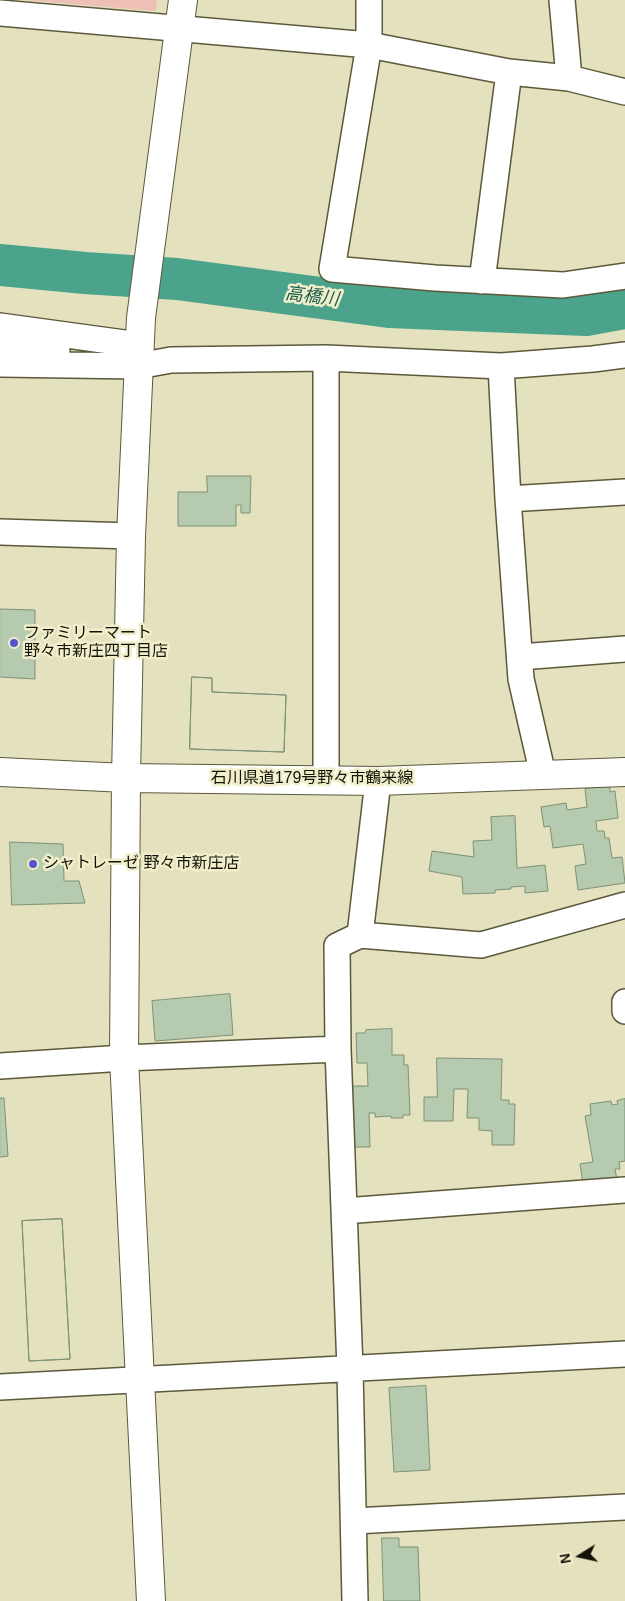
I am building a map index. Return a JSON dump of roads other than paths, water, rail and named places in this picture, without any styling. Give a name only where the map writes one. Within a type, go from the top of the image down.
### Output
[{"type":"street","points":[[151,1601],[124,1058],[132,351],[141,318],[183,0]]},
{"type":"street","points":[[369,0],[369,45],[332,269],[482,281],[563,285],[625,276]]},
{"type":"street","points":[[562,0],[569,78]]},
{"type":"street","points":[[0,13],[369,45],[510,72],[569,78],[625,92]]},
{"type":"street","points":[[482,281],[510,72]]},
{"type":"street","points":[[0,326],[171,360],[326,358],[501,366],[625,355]]},
{"type":"street","points":[[0,344],[81,354],[132,351]]},
{"type":"street","points":[[0,364],[132,351]]},
{"type":"street","points":[[326,358],[326,780]]},
{"type":"street","points":[[501,366],[521,679],[543,775]]},
{"type":"street","points":[[508,499],[625,492]]},
{"type":"street","points":[[0,532],[131,536]]},
{"type":"street","points":[[520,657],[625,649]]},
{"type":"street","name":"石川県道179号野々市鶴来線","points":[[0,772],[126,778],[378,781],[625,772]]},
{"type":"street","points":[[360,935],[378,781]]},
{"type":"street","points":[[355,1601],[350,1369],[338,1050],[337,946],[360,935],[481,945],[625,905]]},
{"type":"street","points":[[625,1002],[625,1011]]},
{"type":"street","points":[[0,1066],[124,1058],[338,1050]]},
{"type":"street","points":[[344,1211],[625,1190]]},
{"type":"street","points":[[0,1387],[625,1354]]},
{"type":"street","points":[[354,1522],[625,1507]]},
{"type":"waterway","name":"高橋川","points":[[0,265],[177,279],[389,307],[586,315],[625,308]]},
{"type":"place","name":"ファミリーマート 野々市新庄四丁目店","points":[[14,643]]},
{"type":"place","name":"シャトレーゼ 野々市新庄店","points":[[33,864]]}]
